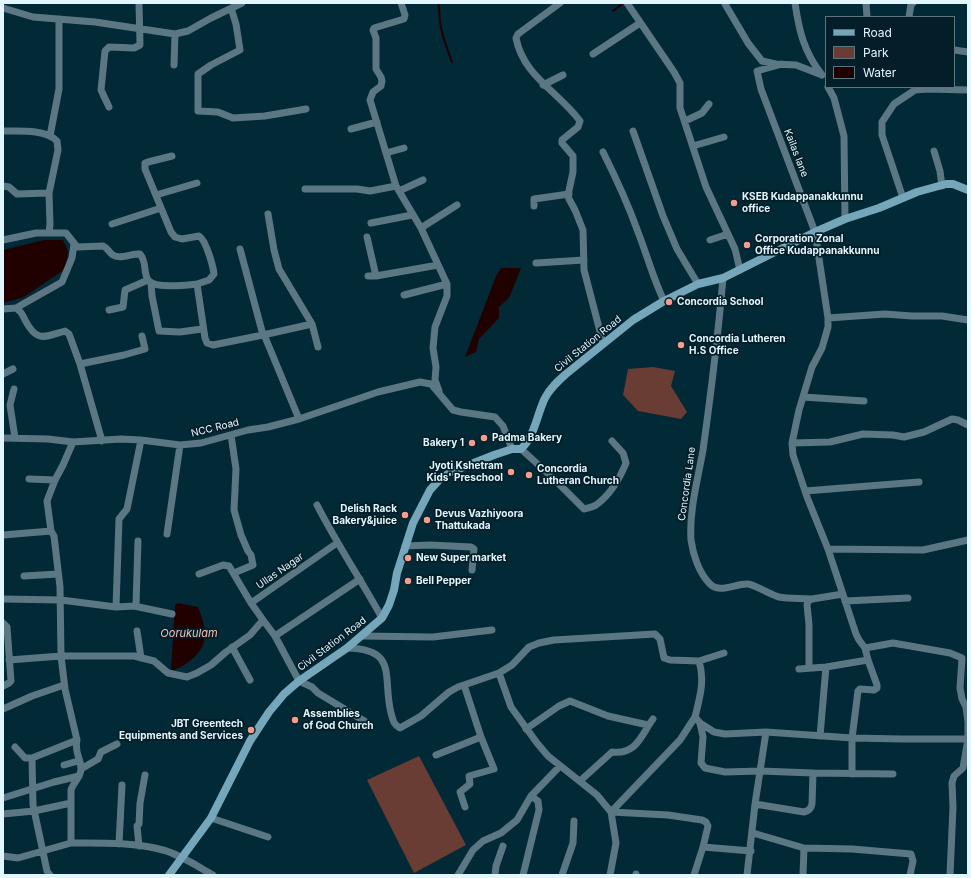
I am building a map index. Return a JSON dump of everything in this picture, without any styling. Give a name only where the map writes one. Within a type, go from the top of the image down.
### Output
[{"type":"main road","name":"Civil Station Road","points":[[169,875],[211,818],[250,741],[269,712],[284,694],[299,681],[347,648],[382,618],[389,605],[394,590],[397,573],[405,546],[416,516],[430,490],[440,479],[451,472],[494,455],[512,449],[521,449],[528,441],[549,391],[566,374],[603,343],[633,320],[664,301],[698,284],[723,278],[815,232],[845,219],[917,192],[953,184],[968,190]]},
{"type":"street","points":[[109,107],[101,90],[105,51],[110,47],[138,47],[140,45],[138,3]]},
{"type":"street","points":[[3,8],[33,17],[95,22],[175,34],[188,31],[231,8],[245,3]]},
{"type":"street","points":[[401,3],[405,15],[404,20],[374,28],[373,30],[376,40],[376,69],[382,81],[381,86],[373,92],[370,100],[397,188],[421,228],[447,284],[447,296],[435,327],[433,348],[436,367],[435,380],[440,394],[453,410],[495,417],[503,426],[512,449]]},
{"type":"street","points":[[560,3],[518,34],[516,42],[528,68],[580,121],[578,126],[562,140],[564,146],[573,156],[574,172],[569,200],[575,210],[584,234],[584,270],[603,343]]},
{"type":"street","points":[[795,3],[800,34],[814,64],[824,76]]},
{"type":"street","points":[[866,3],[867,16]]},
{"type":"street","points":[[909,16],[911,4],[913,3]]},
{"type":"street","points":[[630,4],[640,23],[680,83],[680,108],[706,187],[735,249],[740,270]]},
{"type":"street","points":[[725,4],[748,43],[762,61],[796,65],[824,76]]},
{"type":"street","points":[[231,8],[236,24],[240,50],[211,65],[198,74],[198,112],[218,112],[233,118],[264,116],[306,109]]},
{"type":"street","points":[[50,136],[59,90],[59,19]]},
{"type":"street","points":[[593,54],[640,23]]},
{"type":"street","points":[[174,65],[175,34]]},
{"type":"street","points":[[955,50],[968,52]]},
{"type":"street","name":"Kailas lane","points":[[782,64],[757,71],[760,89],[815,232],[828,318],[828,327],[822,348],[812,367],[792,443]]},
{"type":"street","points":[[543,85],[563,75]]},
{"type":"street","points":[[829,88],[834,98],[844,136],[845,219]]},
{"type":"street","points":[[903,198],[882,135],[882,122],[894,104],[915,90],[968,90]]},
{"type":"street","points":[[685,121],[702,113],[709,104]]},
{"type":"street","points":[[351,129],[377,122]]},
{"type":"street","points":[[3,131],[28,131],[50,136],[55,139],[58,145],[49,193],[50,224],[48,233]]},
{"type":"street","points":[[633,131],[663,216],[677,249],[698,284]]},
{"type":"street","points":[[693,146],[724,136]]},
{"type":"street","points":[[386,153],[404,148]]},
{"type":"street","points":[[934,151],[940,171],[942,186]]},
{"type":"street","points":[[603,152],[628,205],[654,279],[664,301]]},
{"type":"street","points":[[109,310],[123,307],[125,290],[150,282],[170,286],[196,284],[209,280],[214,274],[202,238],[199,236],[182,239],[175,237],[145,169],[145,163],[172,156]]},
{"type":"street","points":[[305,190],[358,189],[370,191],[397,188],[423,180]]},
{"type":"street","points":[[156,195],[198,183]]},
{"type":"street","points":[[3,186],[9,188],[17,194],[49,193]]},
{"type":"street","points":[[534,206],[534,199],[569,194]]},
{"type":"street","points":[[421,228],[458,205]]},
{"type":"street","points":[[112,224],[161,208]]},
{"type":"street","points":[[268,214],[274,250],[280,269],[312,324],[318,347]]},
{"type":"street","points":[[371,222],[412,215]]},
{"type":"street","points":[[3,240],[36,233],[66,233],[77,247],[103,246],[107,248],[111,254],[118,257],[140,254],[146,266],[150,282],[159,331],[180,332],[202,329]]},
{"type":"street","points":[[710,240],[728,234]]},
{"type":"street","points":[[367,237],[376,276]]},
{"type":"street","points":[[3,309],[16,308],[62,282],[72,258],[74,244]]},
{"type":"street","points":[[240,249],[263,335],[276,360],[299,418]]},
{"type":"street","points":[[536,263],[584,260]]},
{"type":"street","points":[[368,276],[376,276],[438,264]]},
{"type":"street","name":"Concordia Lane","points":[[723,278],[715,359],[691,520],[691,541],[694,555],[710,584],[715,587],[722,588],[748,584],[779,597],[812,599]]},
{"type":"street","points":[[196,284],[202,329],[207,343],[213,345],[312,324]]},
{"type":"street","points":[[404,295],[447,284]]},
{"type":"street","points":[[16,308],[21,311],[34,335],[44,337],[65,331],[68,332],[80,364],[102,441]]},
{"type":"street","points":[[828,318],[885,314],[942,316],[968,320]]},
{"type":"street","points":[[80,364],[145,350],[142,336]]},
{"type":"street","points":[[3,374],[13,369]]},
{"type":"street","name":"NCC Road","points":[[3,438],[48,439],[73,442],[141,440],[180,445],[202,443],[248,430],[268,427],[388,389],[420,382],[431,384],[440,394]]},
{"type":"street","points":[[14,389],[10,405],[15,438]]},
{"type":"street","points":[[803,397],[864,401]]},
{"type":"street","points":[[852,774],[852,738],[858,691],[860,689],[874,690],[877,688],[877,685],[865,648],[856,634],[828,549],[805,492],[793,455],[792,443],[830,442],[863,434],[904,437],[924,432],[952,419],[958,420],[968,426]]},
{"type":"street","points":[[231,435],[236,469],[234,510],[240,535],[251,555],[254,565],[234,573]]},
{"type":"street","points":[[116,607],[119,519],[127,509],[141,440]]},
{"type":"street","points":[[521,449],[584,509],[595,506],[614,485],[624,469],[626,463],[623,453],[612,441]]},
{"type":"street","points":[[71,843],[71,803],[73,784],[80,772],[75,748],[77,740],[64,685],[61,656],[58,574],[54,536],[51,531],[47,501],[73,442]]},
{"type":"street","points":[[167,534],[180,445]]},
{"type":"street","points":[[29,479],[55,480]]},
{"type":"street","points":[[805,492],[919,482]]},
{"type":"street","points":[[317,505],[337,543],[382,618]]},
{"type":"street","points":[[3,535],[51,531]]},
{"type":"street","points":[[828,549],[923,550],[968,540]]},
{"type":"street","points":[[134,606],[136,605],[138,541]]},
{"type":"street","name":"Ullas Nagar","points":[[251,603],[337,543]]},
{"type":"street","points":[[405,546],[430,545],[471,547],[474,549],[472,570]]},
{"type":"street","points":[[199,574],[225,565],[230,567],[251,603],[275,636],[299,681],[312,687],[318,693],[366,722]]},
{"type":"street","points":[[24,576],[58,574]]},
{"type":"street","points":[[275,636],[360,580]]},
{"type":"street","points":[[809,668],[808,601],[812,599],[844,597],[908,598]]},
{"type":"street","points":[[3,599],[60,600],[116,607],[134,606],[172,614]]},
{"type":"street","points":[[9,660],[61,656],[134,656],[154,661],[168,673],[187,677],[211,665],[232,647],[250,635],[263,620]]},
{"type":"street","points":[[3,623],[7,627],[11,680],[10,683],[3,686]]},
{"type":"street","points":[[361,636],[433,637],[492,630]]},
{"type":"street","points":[[137,632],[141,658]]},
{"type":"street","points":[[347,648],[358,648],[375,653],[380,657],[387,673],[389,706],[394,725],[400,728],[421,716],[449,692],[464,685],[499,673],[512,665],[529,647],[539,643],[554,640],[655,634],[660,639],[664,658],[670,660],[699,660],[724,653]]},
{"type":"street","points":[[865,648],[893,643],[950,653],[965,658],[960,688],[962,699],[967,707],[968,739],[963,768],[954,776],[952,783],[953,807],[950,875]]},
{"type":"street","points":[[232,647],[250,680]]},
{"type":"street","points":[[610,812],[680,740],[695,717],[702,691],[702,672],[699,660]]},
{"type":"street","points":[[799,669],[826,667],[868,660]]},
{"type":"street","points":[[820,736],[826,667]]},
{"type":"street","points":[[499,673],[511,707],[526,729],[548,756],[597,795],[610,812],[616,843],[610,875]]},
{"type":"street","points":[[3,709],[32,696],[64,685]]},
{"type":"street","points":[[464,685],[481,737],[494,769],[469,776],[470,784],[460,792],[465,807]]},
{"type":"street","points":[[526,729],[558,706],[570,701],[608,716],[648,725]]},
{"type":"street","points":[[695,717],[700,723],[714,732],[725,734],[766,732],[852,738],[968,739]]},
{"type":"street","points":[[580,781],[612,752],[621,753],[628,751],[639,742],[653,719]]},
{"type":"street","points":[[700,723],[703,737],[701,762],[705,768],[726,772],[760,771],[894,774]]},
{"type":"street","points":[[747,875],[753,833],[755,804],[766,732]]},
{"type":"street","points":[[436,755],[481,737]]},
{"type":"street","points":[[15,747],[25,758],[32,758],[77,740]]},
{"type":"street","points":[[3,798],[80,772],[98,759],[101,752],[117,744]]},
{"type":"street","points":[[32,758],[34,811],[47,871],[50,875]]},
{"type":"street","points":[[64,765],[78,761]]},
{"type":"street","points":[[458,875],[473,850],[489,838],[501,834],[517,820],[532,796],[560,766]]},
{"type":"street","points":[[755,804],[804,812],[807,811],[812,804],[813,773]]},
{"type":"street","points":[[138,846],[137,826],[139,824],[140,803],[145,775]]},
{"type":"street","points":[[119,844],[122,785]]},
{"type":"street","points":[[523,875],[539,810],[538,802],[532,796]]},
{"type":"street","points":[[3,814],[34,811],[71,803]]},
{"type":"street","points":[[610,812],[668,815],[702,820],[706,822],[708,826],[694,875]]},
{"type":"street","points":[[211,818],[268,837]]},
{"type":"street","points":[[562,875],[573,843],[574,821]]},
{"type":"street","points":[[753,833],[804,848],[852,849],[911,854],[913,861],[910,875]]},
{"type":"street","points":[[3,856],[18,858],[71,843],[119,844],[164,851],[213,875]]},
{"type":"street","points":[[495,875],[496,866],[503,846]]},
{"type":"street","points":[[703,847],[751,850]]},
{"type":"street","points":[[803,875],[804,848]]},
{"type":"green space","points":[[653,367],[675,371],[671,386],[687,412],[681,419],[638,411],[623,395],[628,369]]},
{"type":"green space","points":[[419,756],[466,845],[414,873],[367,780]]},
{"type":"water","points":[[44,240],[63,240],[68,251],[65,269],[24,297],[3,303],[3,250]]},
{"type":"water","points":[[501,268],[521,268],[509,298],[499,307],[499,318],[479,339],[476,352],[465,357],[497,274]]},
{"type":"water","name":"Oorukulam","points":[[178,603],[198,607],[203,620],[205,634],[202,647],[199,652],[189,662],[171,671],[175,605]]},
{"type":"waterway","points":[[438,3],[442,32],[452,62]]},
{"type":"waterway","points":[[613,11],[622,4]]},
{"type":"place","name":"KSEB Kudappanakkunnu office","points":[[734,203]]},
{"type":"place","name":"Corporation Zonal Office Kudappanakkunnu","points":[[747,245]]},
{"type":"place","name":"Concordia School","points":[[669,302]]},
{"type":"place","name":"Concordia Lutheren H.S Office","points":[[681,345]]},
{"type":"place","name":"Padma Bakery","points":[[484,438]]},
{"type":"place","name":"Bakery 1","points":[[472,443]]},
{"type":"place","name":"Jyoti Kshetram Kids' Preschool","points":[[511,472]]},
{"type":"place","name":"Concordia Lutheran Church","points":[[529,475]]},
{"type":"place","name":"Delish Rack Bakery&juice","points":[[405,515]]},
{"type":"place","name":"Devus Vazhiyoora Thattukada","points":[[427,520]]},
{"type":"place","name":"New Super market","points":[[408,558]]},
{"type":"place","name":"Bell Pepper","points":[[408,581]]},
{"type":"place","name":"Assemblies of God Church","points":[[295,720]]},
{"type":"place","name":"JBT Greentech Equipments and Services","points":[[251,730]]}]
